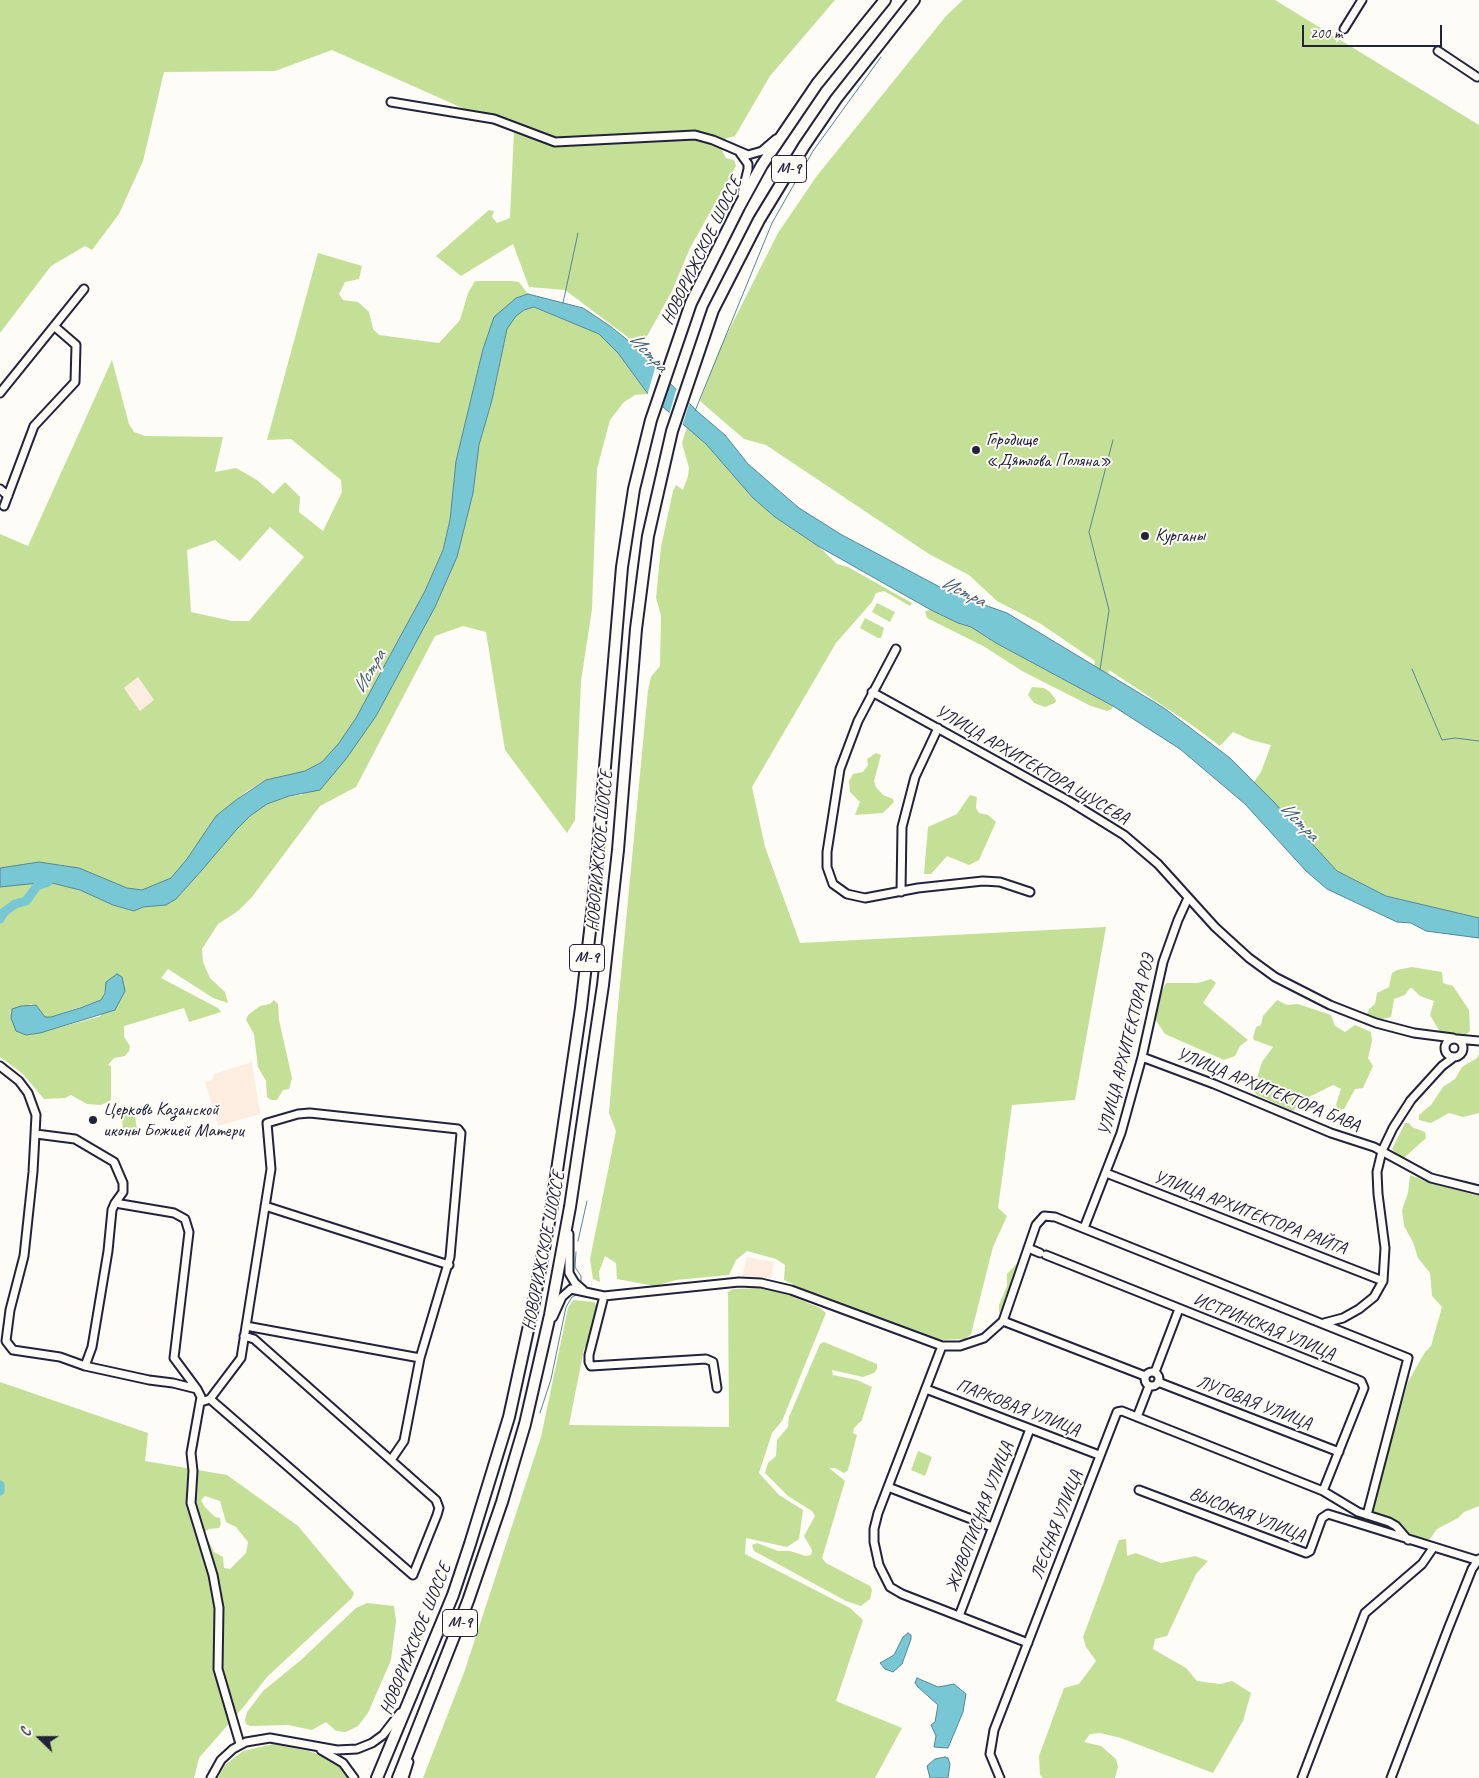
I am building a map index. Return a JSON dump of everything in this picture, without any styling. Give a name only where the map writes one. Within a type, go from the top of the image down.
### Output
[{"type":"highway","name":"НОВОРИЖСКОЕ ШОССЕ","points":[[377,1778],[462,1570],[500,1449],[521,1365],[551,1211],[572,1078],[588,949],[622,567],[634,489],[643,453],[674,349],[691,303],[739,208],[783,133],[817,84],[885,0]]},
{"type":"highway","name":"НОВОРИЖСКОЕ ШОССЕ","points":[[398,1778],[468,1601],[502,1502],[525,1424],[541,1355],[570,1207],[591,1078],[610,931],[636,629],[648,536],[663,462],[695,358],[712,310],[726,282],[783,178],[836,98],[914,0]]},
{"type":"street","points":[[1344,29],[1362,0]]},
{"type":"street","points":[[1438,51],[1478,76]]},
{"type":"street","points":[[391,102],[494,119],[555,142],[695,135],[713,140],[740,153],[755,154],[783,133]]},
{"type":"street","points":[[739,208],[748,169],[748,164],[740,153]]},
{"type":"street","points":[[0,393],[84,289]]},
{"type":"street","points":[[4,506],[34,426],[74,382],[76,345],[54,326]]},
{"type":"street","points":[[0,490],[8,496]]},
{"type":"street","points":[[896,649],[855,727],[840,769],[829,829],[827,866],[833,884],[839,890],[855,897],[865,898],[983,881],[1000,882],[1030,892]]},
{"type":"street","name":"УЛИЦА АРХИТЕКТОРА ЩУСЕВА","points":[[872,692],[1097,816],[1137,845],[1158,864],[1221,933],[1249,958],[1275,977],[1304,993],[1355,1015],[1433,1037]]},
{"type":"street","points":[[901,892],[902,827],[916,777],[938,728]]},
{"type":"street","name":"УЛИЦА АРХИТЕКТОРА РОЭ","points":[[1084,1228],[1129,1110],[1163,962],[1188,898]]},
{"type":"street","points":[[1433,1037],[1479,1041]]},
{"type":"street","points":[[1433,1037],[1441,1041],[1445,1050],[1454,1057]]},
{"type":"street","points":[[1455,1039],[1462,1044],[1463,1049]]},
{"type":"street","points":[[1442,1066],[1446,1042],[1455,1039]]},
{"type":"street","points":[[1323,1323],[1343,1318],[1359,1309],[1374,1296],[1383,1281],[1385,1248],[1377,1180],[1382,1151],[1398,1118],[1442,1066],[1461,1054],[1470,1041]]},
{"type":"street","name":"УЛИЦА АРХИТЕКТОРА БАВА","points":[[1142,1057],[1214,1084],[1331,1133],[1382,1151],[1431,1178],[1479,1190]]},
{"type":"street","points":[[0,1066],[19,1081],[28,1093],[36,1115],[36,1134],[24,1256],[10,1310],[6,1341],[13,1350],[60,1357],[85,1366],[197,1389]]},
{"type":"street","points":[[200,1402],[210,1399],[238,1364],[246,1326],[271,1169],[267,1123],[298,1114],[310,1113],[458,1129],[461,1133],[449,1265],[420,1358],[404,1441],[391,1460]]},
{"type":"street","points":[[36,1134],[74,1139],[114,1162],[123,1182],[123,1192],[110,1214],[108,1251],[92,1347],[85,1366]]},
{"type":"street","name":"УЛИЦА АРХИТЕКТОРА РАЙТА","points":[[1106,1173],[1383,1281]]},
{"type":"street","points":[[116,1204],[174,1213],[185,1219],[190,1232],[174,1358],[201,1397],[191,1453],[193,1471],[191,1503],[213,1575],[219,1608],[218,1669],[240,1744]]},
{"type":"street","points":[[264,1206],[449,1265]]},
{"type":"street","points":[[570,1207],[568,1265],[571,1278],[584,1290]]},
{"type":"street","points":[[541,1355],[562,1297],[571,1289],[584,1290],[604,1296],[740,1282],[776,1285],[942,1346],[960,1346],[979,1340],[995,1330],[1003,1321],[1036,1225],[1044,1216],[1055,1216],[1408,1358],[1367,1515]]},
{"type":"street","name":"ИСТРИНСКАЯ УЛИЦА","points":[[1028,1248],[1361,1381],[1364,1388],[1323,1491]]},
{"type":"street","points":[[604,1296],[589,1355],[589,1362],[592,1366],[706,1359],[713,1362],[716,1388]]},
{"type":"street","points":[[1154,1372],[1179,1309]]},
{"type":"street","points":[[1003,1321],[1145,1376]]},
{"type":"street","points":[[246,1326],[420,1358]]},
{"type":"street","points":[[210,1399],[413,1575],[437,1515],[438,1503],[254,1339],[244,1336]]},
{"type":"street","points":[[942,1346],[888,1487],[874,1529],[874,1542],[883,1577],[890,1587],[902,1594],[1028,1643]]},
{"type":"street","points":[[1145,1376],[1147,1373],[1154,1372]]},
{"type":"street","points":[[1154,1372],[1159,1378],[1158,1382],[1149,1386],[1137,1417],[1323,1491],[1367,1515],[1396,1526],[1408,1540],[1478,1560],[1448,1629],[1391,1778]]},
{"type":"street","points":[[1145,1376],[1149,1386]]},
{"type":"street","name":"ЛУГОВАЯ УЛИЦА","points":[[1158,1382],[1339,1452]]},
{"type":"street","name":"ПАРКОВАЯ УЛИЦА","points":[[926,1389],[1099,1455]]},
{"type":"street","name":"ЛЕСНАЯ УЛИЦА","points":[[1000,1778],[990,1754],[990,1742],[1114,1417],[1117,1412],[1122,1411],[1137,1417]]},
{"type":"street","name":"ЖИВОПИСНАЯ УЛИЦА","points":[[959,1616],[1030,1428]]},
{"type":"street","points":[[888,1487],[992,1527]]},
{"type":"street","name":"ВЫСОКАЯ УЛИЦА","points":[[1139,1490],[1306,1554],[1310,1550],[1325,1515],[1408,1540]]},
{"type":"street","points":[[1302,1778],[1365,1613],[1422,1564],[1433,1548]]},
{"type":"street","points":[[211,1778],[221,1760],[240,1744],[254,1740],[270,1738],[311,1746],[348,1750],[364,1746],[378,1739],[390,1728],[400,1712],[428,1657]]},
{"type":"street","points":[[404,1778],[417,1733]]},
{"type":"street","points":[[311,1746],[339,1760],[354,1778]]},
{"type":"shaded area","points":[[138,677],[155,700],[140,711],[124,688]]},
{"type":"shaded area","points":[[252,1062],[260,1114],[218,1126],[205,1082],[212,1080],[214,1074]]},
{"type":"shaded area","points":[[747,1257],[774,1262],[771,1278],[742,1277]]},
{"type":"green space","points":[[0,0],[835,0],[770,76],[735,136],[717,141],[726,158],[734,160],[736,166],[690,248],[672,291],[641,347],[565,290],[529,287],[513,244],[461,276],[436,256],[489,210],[494,211],[492,217],[497,223],[510,218],[514,131],[332,50],[275,71],[164,72],[143,161],[119,214],[92,250],[85,246],[51,266],[0,333]]},
{"type":"green space","points":[[963,0],[1275,0],[1479,125],[1479,918],[1386,896],[1337,871],[1254,782],[1261,772],[1271,745],[1251,740],[1233,732],[1220,746],[1109,670],[1108,674],[1094,667],[1095,661],[1041,624],[997,601],[969,575],[929,554],[766,445],[744,439],[700,401],[720,348],[778,233],[816,177],[946,16]]},
{"type":"green space","points":[[318,253],[362,266],[359,279],[345,282],[339,294],[343,300],[358,302],[369,312],[373,329],[379,335],[439,343],[460,320],[468,293],[475,281],[519,282],[528,294],[516,298],[494,317],[483,349],[456,461],[450,520],[443,550],[425,591],[356,718],[339,743],[322,762],[305,772],[266,780],[247,791],[216,816],[187,859],[171,878],[142,890],[126,888],[79,868],[61,865],[39,862],[0,868],[0,534],[28,546],[112,360],[129,424],[134,432],[145,436],[223,437],[215,472],[236,468],[257,480],[273,494],[285,482],[300,497],[299,512],[323,531],[342,492],[341,480],[291,439],[267,440]],"holes":[[[270,527],[304,557],[249,621],[232,621],[191,612],[187,550],[215,540],[240,561]],[[138,677],[154,700],[140,711],[124,688]]]},
{"type":"green space","points":[[533,307],[599,334],[618,353],[648,394],[635,395],[624,402],[610,420],[597,469],[592,609],[581,681],[575,820],[567,833],[505,750],[486,632],[463,626],[435,636],[356,787],[320,806],[252,897],[238,911],[218,924],[202,949],[203,962],[210,978],[225,992],[228,1003],[213,998],[168,969],[161,978],[218,1008],[221,1012],[189,1022],[184,1008],[124,1026],[124,1037],[130,1046],[129,1051],[125,1056],[114,1058],[108,1065],[111,1066],[111,1100],[101,1105],[87,1104],[71,1095],[65,1098],[44,1099],[22,1073],[0,1057],[0,887],[48,882],[80,890],[113,905],[134,911],[143,907],[166,905],[176,899],[250,816],[267,804],[289,796],[302,795],[376,716],[435,607],[457,557],[473,493],[479,445],[492,400],[507,329],[516,316],[524,310]],"holes":[[[107,987],[101,1016],[26,1035],[10,1013],[12,1009],[31,1004],[36,1005],[45,1017],[51,1017],[101,1000]]]},
{"type":"green space","points":[[687,427],[706,444],[753,498],[775,517],[818,546],[837,564],[848,567],[912,603],[910,606],[884,591],[876,593],[872,602],[836,643],[752,787],[765,847],[800,943],[1106,927],[1075,1100],[1012,1105],[998,1208],[1007,1216],[993,1247],[971,1334],[965,1339],[938,1340],[828,1301],[784,1280],[785,1265],[776,1259],[747,1251],[736,1260],[729,1275],[676,1280],[655,1286],[617,1279],[616,1263],[605,1256],[599,1272],[600,1282],[593,1279],[590,1259],[616,1131],[609,1113],[648,690],[651,677],[660,666],[661,615],[656,598],[661,547],[673,491],[676,485],[683,490],[688,476],[689,468],[682,443]]},
{"type":"green space","points":[[877,603],[895,612],[890,622],[872,612]]},
{"type":"green space","points":[[931,610],[971,627],[996,643],[1113,706],[1112,709],[1107,711],[1091,706],[1022,671],[985,647],[927,618],[925,611]]},
{"type":"green space","points":[[865,618],[884,628],[881,638],[860,628]]},
{"type":"green space","points":[[1032,687],[1044,688],[1050,692],[1056,700],[1055,703],[1045,707],[1034,703],[1028,695]]},
{"type":"green space","points":[[876,753],[881,755],[874,781],[876,787],[883,795],[893,799],[894,802],[883,813],[855,815],[860,802],[850,792],[849,781],[853,774],[863,772],[868,765],[867,759]]},
{"type":"green space","points":[[970,795],[977,797],[976,808],[979,813],[988,815],[996,822],[979,860],[969,865],[947,856],[931,874],[924,874],[928,827],[957,814]]},
{"type":"green space","points":[[1412,967],[1442,972],[1443,983],[1453,986],[1469,1010],[1470,1031],[1462,1037],[1440,1032],[1430,1015],[1434,1001],[1420,996],[1412,988],[1405,995],[1394,999],[1391,1017],[1373,1021],[1366,1017],[1369,1009],[1375,1004],[1377,993],[1389,987],[1392,973]]},
{"type":"green space","points":[[1211,979],[1216,983],[1203,1003],[1248,1040],[1240,1046],[1235,1056],[1224,1060],[1165,1034],[1155,1019],[1159,998],[1166,983],[1198,983]]},
{"type":"green space","points":[[274,1000],[278,1004],[279,1020],[292,1078],[289,1089],[283,1090],[277,1100],[271,1100],[267,1097],[266,1081],[258,1067],[254,1034],[246,1020],[248,1015],[260,1006],[270,1004]]},
{"type":"green space","points":[[1277,1000],[1287,1005],[1298,1004],[1331,1015],[1335,1026],[1345,1032],[1355,1025],[1371,1032],[1372,1041],[1368,1058],[1373,1066],[1363,1088],[1355,1089],[1344,1109],[1338,1110],[1336,1105],[1341,1089],[1333,1085],[1303,1100],[1293,1111],[1257,1095],[1253,1091],[1262,1062],[1273,1047],[1253,1038],[1256,1027],[1261,1025],[1263,1016]]},
{"type":"green space","points":[[1479,1054],[1479,1113],[1463,1117],[1449,1113],[1431,1123],[1419,1120],[1419,1115],[1431,1105],[1443,1087],[1455,1079],[1462,1067],[1477,1058]]},
{"type":"green space","points":[[132,1106],[134,1108],[137,1130],[126,1133],[123,1130],[121,1109],[122,1107]]},
{"type":"green space","points":[[1405,1123],[1409,1123],[1412,1127],[1425,1132],[1426,1138],[1404,1158],[1398,1156],[1392,1149]]},
{"type":"green space","points":[[1410,1175],[1431,1183],[1479,1196],[1479,1506],[1464,1512],[1458,1518],[1437,1529],[1430,1539],[1420,1540],[1403,1532],[1395,1520],[1375,1515],[1372,1507],[1408,1382],[1425,1352],[1431,1346],[1442,1307],[1432,1296],[1430,1273],[1418,1258],[1413,1242],[1404,1226],[1402,1210],[1408,1193]]},
{"type":"green space","points":[[1019,1261],[1008,1301],[999,1313],[999,1305],[1007,1286],[1007,1274]]},
{"type":"green space","points":[[762,1288],[784,1293],[820,1308],[826,1313],[782,1421],[772,1433],[759,1473],[779,1495],[803,1510],[799,1539],[787,1547],[746,1538],[745,1554],[850,1608],[863,1620],[836,1701],[902,1728],[875,1778],[423,1778],[465,1670],[541,1437],[568,1308],[573,1300],[594,1302],[597,1307],[588,1342],[584,1349],[569,1425],[729,1427],[728,1292],[733,1289]]},
{"type":"green space","points":[[824,1342],[877,1364],[877,1369],[874,1373],[863,1377],[832,1370],[833,1375],[857,1380],[872,1387],[862,1420],[854,1428],[853,1433],[857,1435],[848,1470],[844,1473],[835,1468],[829,1468],[845,1481],[822,1558],[826,1563],[870,1586],[872,1590],[870,1599],[861,1606],[846,1601],[754,1551],[752,1545],[757,1543],[778,1551],[790,1551],[806,1556],[811,1555],[812,1550],[804,1536],[815,1516],[812,1511],[788,1496],[765,1473],[768,1463],[776,1456],[777,1440],[788,1427],[789,1417],[820,1344]]},
{"type":"green space","points":[[0,1382],[148,1433],[145,1461],[227,1475],[298,1526],[354,1593],[352,1598],[267,1677],[199,1758],[194,1778],[0,1778]],"holes":[[[205,1496],[220,1501],[226,1522],[236,1527],[248,1542],[246,1553],[230,1569],[224,1568],[223,1557],[214,1552],[204,1532],[209,1529],[219,1528],[221,1524],[220,1518],[215,1517],[201,1500]]]},
{"type":"green space","points":[[918,1451],[932,1457],[925,1476],[911,1470]]},
{"type":"green space","points":[[1126,1539],[1127,1556],[1136,1553],[1161,1563],[1195,1556],[1208,1561],[1196,1574],[1167,1636],[1155,1639],[1153,1649],[1186,1668],[1197,1681],[1220,1684],[1232,1681],[1251,1693],[1243,1721],[1213,1773],[1121,1738],[1100,1733],[1090,1734],[1084,1742],[1101,1746],[1116,1759],[1118,1767],[1115,1778],[1043,1778],[1040,1775],[1039,1756],[1064,1688],[1079,1684],[1096,1661],[1086,1647],[1083,1637],[1119,1540]]},
{"type":"green space","points":[[367,1603],[394,1606],[396,1621],[391,1660],[368,1713],[358,1726],[346,1732],[336,1731],[326,1722],[312,1730],[288,1725],[250,1726],[246,1724],[247,1712],[263,1691],[301,1660],[356,1608]]},
{"type":"green space","points":[[273,1744],[309,1751],[333,1760],[340,1765],[350,1778],[218,1778],[225,1765],[243,1751]]},
{"type":"water","points":[[528,294],[583,308],[610,326],[630,342],[698,412],[725,435],[748,464],[799,508],[842,535],[951,593],[1007,613],[1164,708],[1230,758],[1274,802],[1337,871],[1386,896],[1479,918],[1479,938],[1426,931],[1411,923],[1397,922],[1327,889],[1306,871],[1245,804],[1180,749],[1113,706],[996,643],[971,627],[931,610],[818,546],[775,517],[753,498],[706,444],[648,394],[618,353],[599,334],[534,307],[524,310],[516,316],[507,329],[492,400],[479,445],[473,493],[457,557],[435,607],[376,716],[346,759],[320,790],[289,796],[267,804],[250,816],[176,899],[166,905],[143,907],[134,911],[113,905],[80,890],[48,882],[0,887],[0,868],[39,862],[79,868],[127,888],[142,890],[171,878],[187,859],[216,816],[266,780],[305,771],[322,762],[339,743],[356,718],[425,591],[443,550],[450,520],[456,461],[483,349],[494,317],[516,298]]},
{"type":"water","points":[[117,974],[122,977],[125,991],[115,1010],[40,1033],[26,1035],[16,1031],[11,1018],[12,1009],[36,1005],[45,1017],[51,1017],[80,1008],[101,1000],[105,993],[106,982]]},
{"type":"water","points":[[908,1633],[911,1635],[911,1639],[902,1664],[893,1672],[885,1669],[880,1663],[894,1655],[903,1637]]},
{"type":"water","points":[[917,1678],[938,1687],[954,1684],[966,1694],[963,1712],[948,1748],[934,1747],[936,1736],[931,1725],[935,1722],[938,1705],[918,1687],[915,1683]]},
{"type":"water","points":[[948,1758],[950,1764],[948,1778],[930,1778],[927,1766],[935,1759]]},
{"type":"pier","points":[[656,365],[671,381],[662,409],[647,396]]},
{"type":"pier","points":[[677,387],[690,401],[682,426],[669,415]]},
{"type":"waterway","points":[[695,411],[772,223],[813,151],[881,57]]},
{"type":"waterway","points":[[563,303],[578,233]]},
{"type":"waterway","points":[[1100,670],[1109,610],[1089,532],[1113,440]]},
{"type":"waterway","points":[[1412,669],[1442,740],[1455,738],[1479,741]]},
{"type":"waterway","points":[[0,919],[4,912],[15,904],[26,901],[37,886],[48,882],[50,873]]},
{"type":"waterway","points":[[578,1241],[587,1201]]},
{"type":"waterway","points":[[576,1252],[575,1267],[581,1276],[581,1281]]},
{"type":"waterway","points":[[540,1413],[551,1379],[566,1307],[572,1297],[578,1294]]},
{"type":"waterway","points":[[0,1485],[0,1491]]},
{"type":"place","name":"Городище «Дятлова Поляна»","points":[[976,450]]},
{"type":"place","name":"Курганы","points":[[1145,536]]},
{"type":"place","name":"Церковь Казанской иконы Божией Матери","points":[[93,1120]]},
{"type":"water label","name":"Истра","points":[[648,353]]},
{"type":"water label","name":"Истра","points":[[963,592]]},
{"type":"water label","name":"Истра","points":[[370,672]]},
{"type":"water label","name":"Истра","points":[[1299,822]]}]
